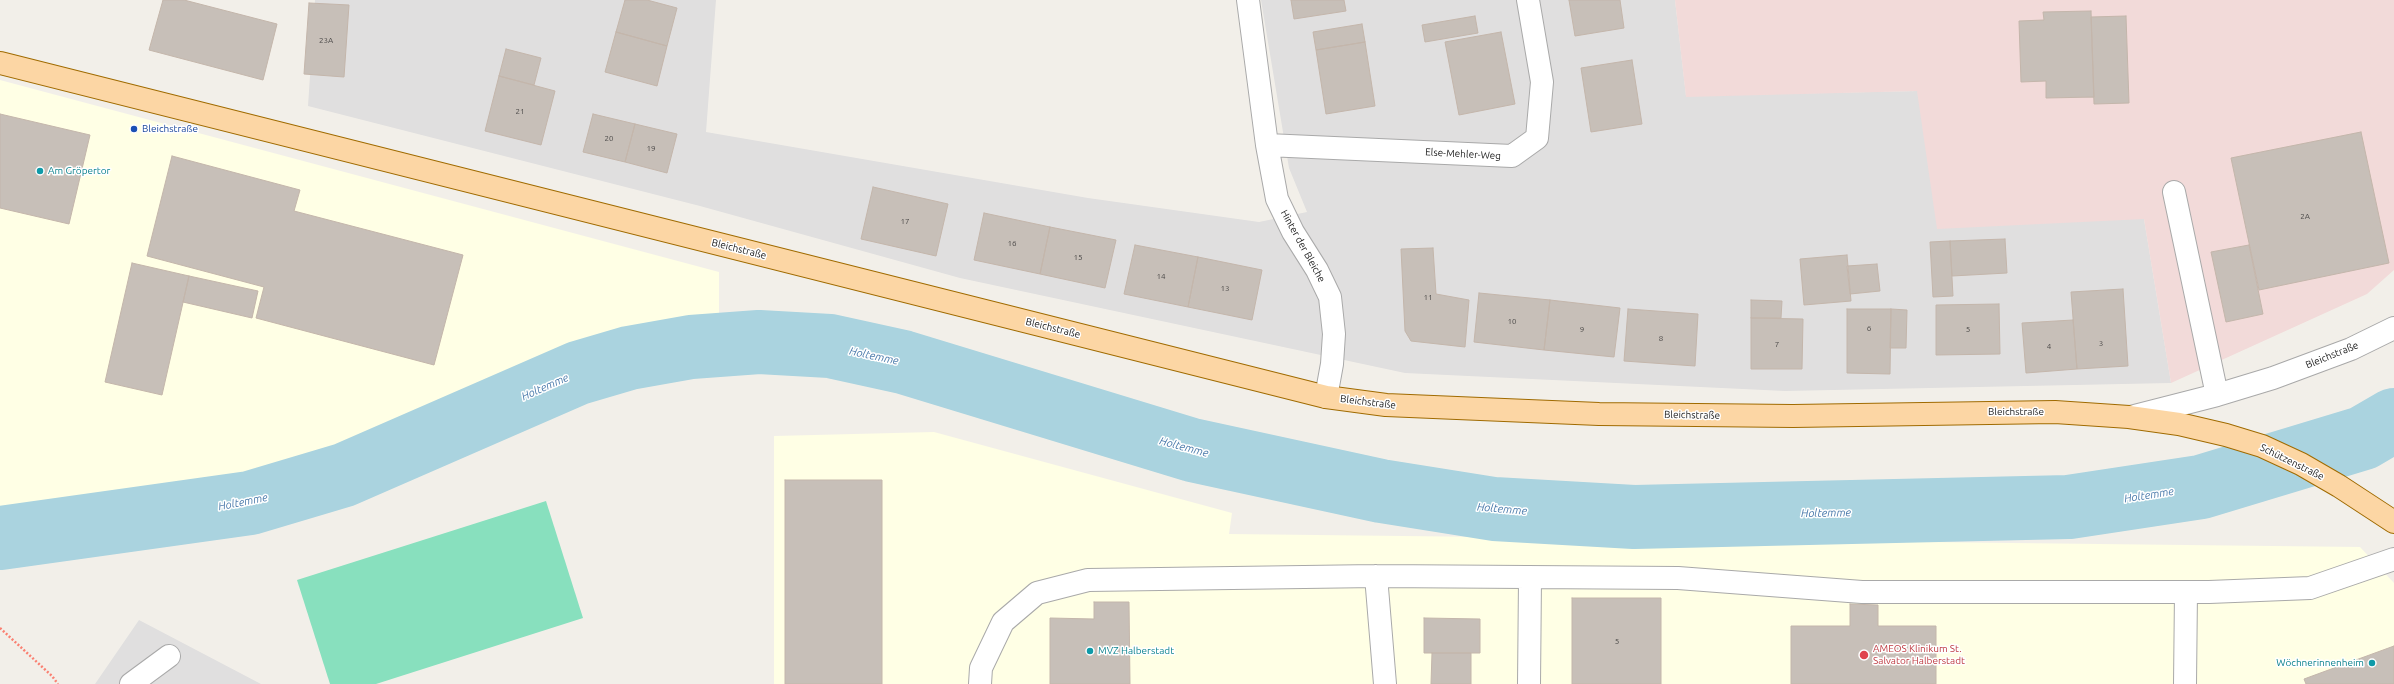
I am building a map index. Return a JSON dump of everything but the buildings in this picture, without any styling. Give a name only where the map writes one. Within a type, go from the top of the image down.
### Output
[{"type":"main road","name":"Bleichstraße","points":[[0,63],[1326,397],[1386,405],[1599,414],[1793,416],[2055,412],[2129,417],[2179,424]]},
{"type":"main road","name":"Schützenstraße","points":[[2179,424],[2226,435],[2262,446],[2301,464],[2394,522]]},
{"type":"street","name":"Hinter der Bleiche","points":[[1248,0],[1267,145],[1278,199],[1293,232],[1317,270],[1330,297],[1334,334],[1332,364],[1326,397]]},
{"type":"street","name":"Else-Mehler-Weg","points":[[1267,145],[1512,156],[1537,138],[1542,82],[1528,0]]},
{"type":"street","points":[[2174,192],[2217,395]]},
{"type":"street","name":"Bleichstraße","points":[[2129,417],[2217,395],[2273,378],[2351,349],[2394,328]]},
{"type":"street","points":[[980,684],[981,668],[1003,622],[1038,593],[1088,580],[1376,576],[1530,579],[1678,578],[1862,592],[2186,592],[2310,588],[2394,559]]},
{"type":"street","points":[[1376,576],[1385,684]]},
{"type":"street","points":[[1529,684],[1530,579]]},
{"type":"street","points":[[2185,684],[2186,592]]},
{"type":"street","points":[[131,684],[169,656]]},
{"type":"path","points":[[0,628],[52,676],[58,684]]},
{"type":"shaded area","points":[[315,0],[716,0],[706,132],[1088,198],[1259,222],[1307,212],[1289,168],[1261,0],[1675,0],[1686,96],[1917,91],[2144,219],[2171,383],[1785,391],[1405,373],[960,278],[700,206],[308,106]]},
{"type":"shaded area","points":[[1675,0],[2394,0],[2394,270],[2367,294],[2171,383],[2144,219],[1937,229],[1917,91],[1686,97]]},
{"type":"shaded area","points":[[0,80],[719,272],[719,322],[284,476],[0,514]]},
{"type":"shaded area","name":"AMEOS Klinikum St. Salvator Halberstadt","points":[[934,432],[1232,513],[1229,534],[2360,547],[2394,583],[2394,684],[774,684],[774,436]]},
{"type":"shaded area","points":[[139,620],[261,684],[95,684]]},
{"type":"green space","points":[[546,501],[583,618],[376,684],[330,684],[297,580]]},
{"type":"waterway","name":"Holtemme","points":[[0,538],[250,503],[344,475],[578,373],[629,358],[691,347],[759,342],[830,346],[903,362],[1192,450],[1381,491],[1494,509],[1634,517],[2069,507],[2201,487],[2363,438],[2394,420]]},
{"type":"place","name":"Bleichstraße","points":[[134,129]]},
{"type":"place","name":"Am Gröpertor","points":[[40,171]]},
{"type":"place","name":"MVZ Halberstadt","points":[[1090,651]]},
{"type":"place","name":"AMEOS Klinikum St. Salvator Halberstadt","points":[[1864,655]]},
{"type":"place","name":"Wöchnerinnenheim","points":[[2372,663]]}]
